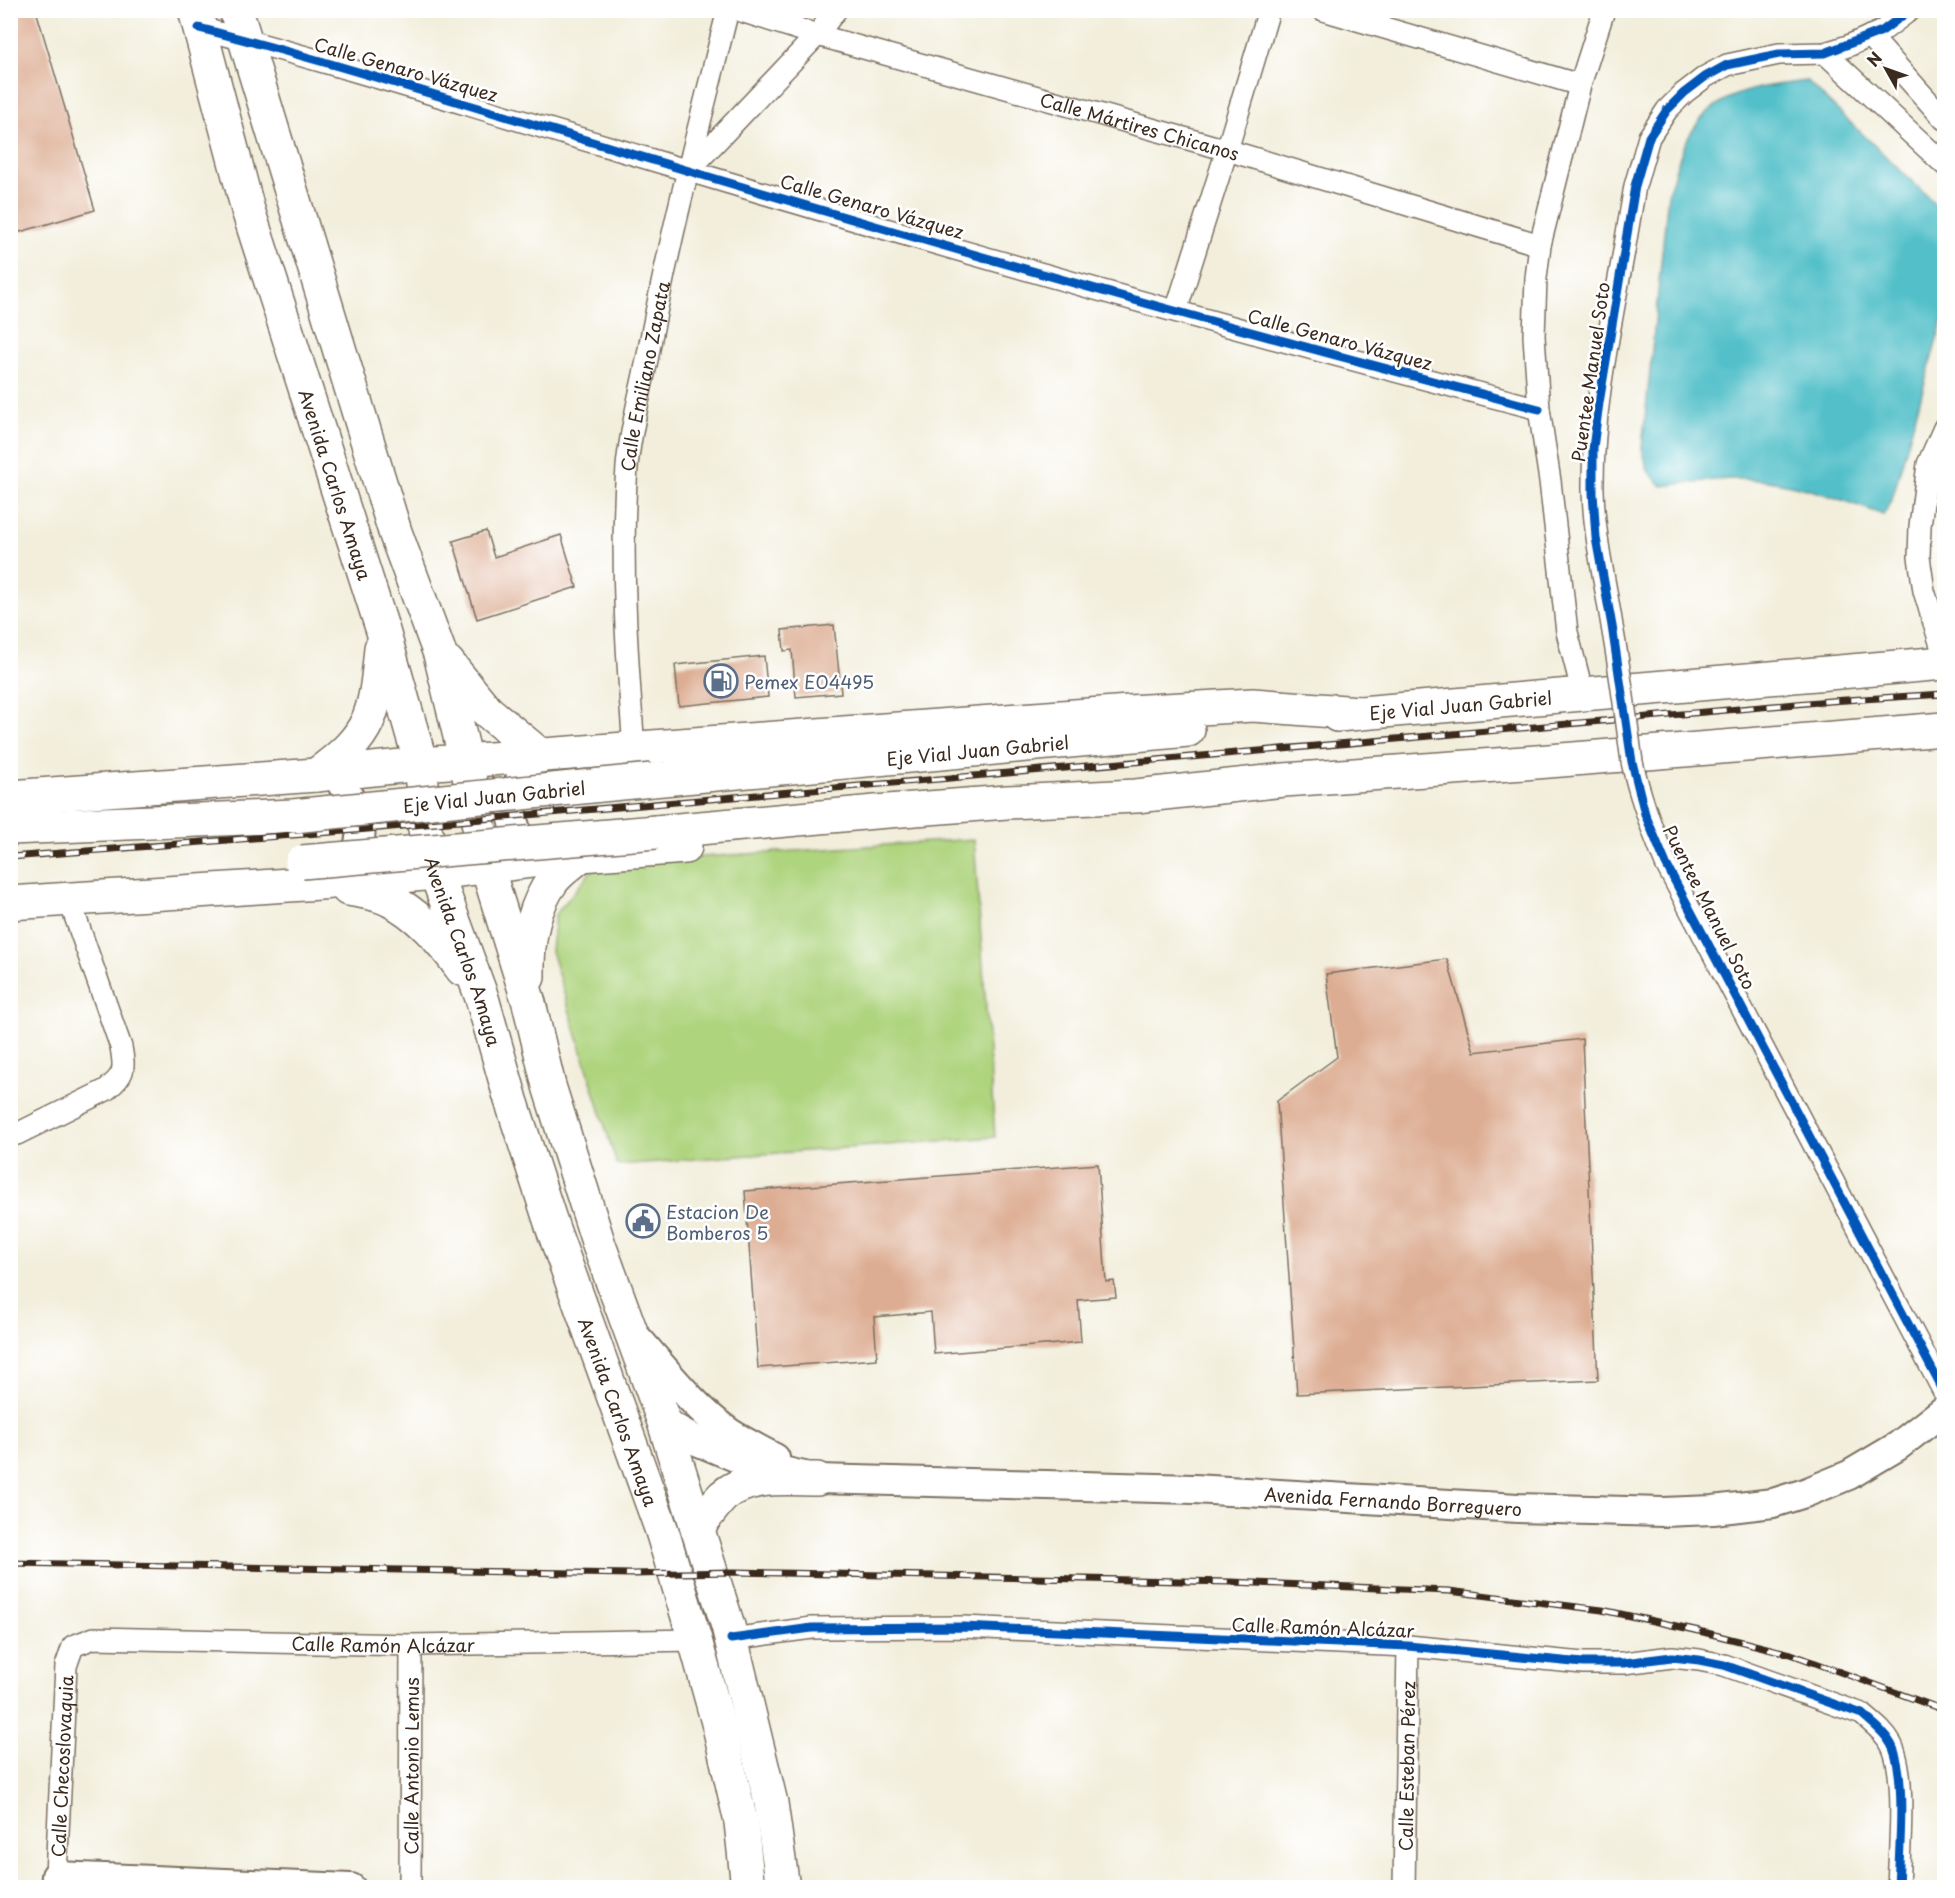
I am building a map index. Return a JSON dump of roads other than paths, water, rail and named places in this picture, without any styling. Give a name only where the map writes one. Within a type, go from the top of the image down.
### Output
[{"type":"main road","name":"Avenida Carlos Amaya","points":[[197,19],[248,210],[383,631],[421,764],[424,825],[436,873],[482,998],[511,1100],[563,1258],[662,1531],[695,1640],[719,1726],[741,1822],[748,1887]]},
{"type":"main road","name":"Avenida Carlos Amaya","points":[[240,25],[395,532],[440,654],[466,761],[487,867],[529,1002],[549,1086],[599,1245],[664,1422],[731,1639],[771,1803],[783,1887]]},
{"type":"main road","points":[[326,774],[359,738],[371,718],[378,688],[383,631]]},
{"type":"main road","points":[[440,654],[487,711],[537,756]]},
{"type":"main road","name":"Eje Vial Juan Gabriel","points":[[10,828],[293,816],[1359,713],[1944,663]]},
{"type":"main road","points":[[10,797],[1129,712],[1253,705],[1359,713]]},
{"type":"main road","points":[[10,903],[318,876],[656,832],[897,811],[1136,796],[1284,780],[1524,764],[1944,729]]},
{"type":"main road","points":[[531,861],[514,829],[511,808],[515,788],[537,756]]},
{"type":"main road","points":[[318,876],[353,859],[360,836],[359,819],[326,774]]},
{"type":"main road","points":[[10,885],[436,873],[581,855],[1005,823],[1183,806],[1284,780]]},
{"type":"main road","points":[[529,1002],[527,952],[541,898],[555,878],[581,855]]},
{"type":"main road","points":[[318,876],[389,899],[412,914],[430,930],[456,960],[482,998]]},
{"type":"main road","points":[[511,1100],[549,1086]]},
{"type":"main road","points":[[563,1258],[599,1245]]},
{"type":"main road","points":[[581,1307],[617,1370],[632,1390],[664,1422],[731,1456],[752,1464],[817,1479]]},
{"type":"main road","points":[[632,1332],[673,1382],[700,1409],[731,1434],[817,1479]]},
{"type":"main road","name":"Avenida Fernando Borreguero","points":[[817,1479],[1194,1489],[1518,1508],[1663,1512],[1713,1510],[1773,1503],[1805,1493],[1849,1474],[1898,1446],[1944,1410]]},
{"type":"main road","points":[[697,1529],[722,1497],[743,1484],[775,1479],[817,1479]]},
{"type":"main road","points":[[56,1882],[351,1887]]},
{"type":"street","name":"Calle Emiliano Zapata","points":[[634,749],[624,524],[628,464],[651,334],[688,170],[728,10]]},
{"type":"street","name":"Calle Mártires Chicanos","points":[[738,10],[817,35],[1227,150],[1540,245]]},
{"type":"street","points":[[688,170],[817,35],[836,10]]},
{"type":"street","points":[[1176,311],[1269,10]]},
{"type":"street","points":[[1323,10],[1580,85]]},
{"type":"street","points":[[1583,694],[1567,632],[1550,481],[1539,409],[1534,336],[1536,278],[1540,245],[1580,85],[1604,10]]},
{"type":"street","name":"Puentee Manuel Soto","points":[[1905,12],[1882,31],[1825,53],[1779,54],[1727,65],[1705,77],[1684,93],[1667,110],[1649,137],[1635,186],[1610,329],[1593,448],[1593,493],[1596,538],[1614,636],[1632,762],[1645,814],[1666,864],[1944,1392]]},
{"type":"street","name":"Calle Genaro Vázquez","points":[[197,19],[240,25],[419,89],[688,170],[1176,311],[1539,409]]},
{"type":"street","points":[[1870,36],[1944,119]]},
{"type":"street","points":[[1825,53],[1944,164]]},
{"type":"street","points":[[1944,428],[1928,464],[1920,526],[1919,556],[1924,591],[1944,655]]},
{"type":"street","points":[[17,1134],[106,1090],[119,1080],[124,1067],[121,1047],[69,899]]},
{"type":"street","name":"Calle Ramón Alcázar","points":[[731,1639],[812,1628],[963,1627],[1408,1646],[1583,1663],[1624,1663],[1672,1657],[1708,1661],[1770,1680],[1862,1714],[1878,1727],[1891,1744],[1898,1766],[1900,1793],[1898,1887]]},
{"type":"street","name":"Calle Ramón Alcázar","points":[[73,1646],[94,1638],[411,1645],[695,1640]]},
{"type":"street","name":"Calle Antonio Lemus","points":[[410,1887],[411,1645]]},
{"type":"street","name":"Calle Checoslovaquia","points":[[56,1882],[66,1666],[73,1646]]},
{"type":"street","name":"Calle Esteban Pérez","points":[[1404,1887],[1408,1646]]},
{"type":"water","points":[[1807,81],[1944,212],[1944,315],[1891,503],[1883,515],[1822,493],[1775,482],[1747,479],[1662,486],[1648,471],[1642,448],[1668,194],[1685,145],[1703,117],[1715,106],[1729,98],[1759,88]]},
{"type":"railway","points":[[10,857],[345,831],[1830,701],[1944,694]]},
{"type":"railway","points":[[10,1563],[632,1574],[733,1572],[1231,1582],[1449,1591],[1602,1610],[1695,1630],[1791,1654],[1944,1710]]},
{"type":"place","name":"Pemex E04495","points":[[721,681]]},
{"type":"place","name":"Estacion De Bomberos 5","points":[[643,1221]]}]
